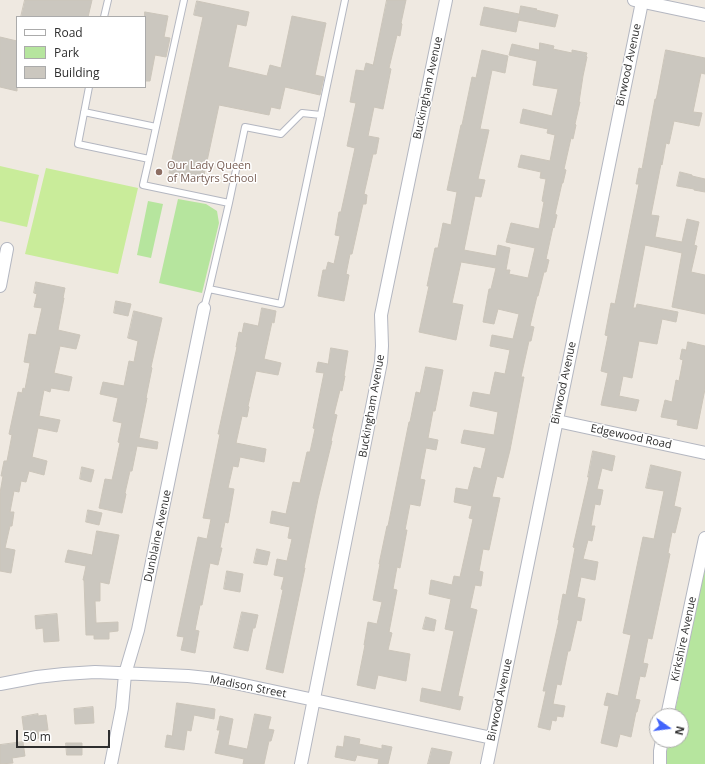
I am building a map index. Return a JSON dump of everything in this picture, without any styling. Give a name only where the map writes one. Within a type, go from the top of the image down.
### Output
[{"type":"street","name":"Buckingham Avenue","points":[[301,764],[381,362],[381,315],[446,0]]},
{"type":"street","points":[[638,1],[705,15]]},
{"type":"street","name":"Birwood Avenue","points":[[487,764],[557,421],[638,1]]},
{"type":"street","points":[[0,286],[4,248]]},
{"type":"street","name":"Dunblaine Avenue","points":[[111,764],[122,708],[125,674],[138,630],[204,308]]},
{"type":"street","name":"Edgewood Road","points":[[557,421],[705,453]]},
{"type":"street","name":"Kirkshire Avenue","points":[[669,708],[705,538]]},
{"type":"street","name":"Madison Street","points":[[0,684],[37,677],[95,672],[188,676],[216,679],[492,738]]},
{"type":"street","points":[[660,764],[661,748]]},
{"type":"lane","points":[[104,16],[108,0]]},
{"type":"lane","points":[[184,0],[144,185],[229,203]]},
{"type":"lane","points":[[209,289],[281,304],[345,0]]},
{"type":"lane","points":[[90,88],[78,144],[149,159]]},
{"type":"lane","points":[[84,112],[156,127]]},
{"type":"lane","points":[[204,308],[245,127],[281,134],[302,113],[321,115]]},
{"type":"green space","points":[[0,166],[39,175],[27,227],[0,221]]},
{"type":"green space","points":[[46,168],[138,188],[118,274],[25,254]]},
{"type":"green space","points":[[178,199],[206,204],[217,211],[219,223],[202,293],[159,283]]},
{"type":"green space","points":[[148,201],[163,204],[151,258],[137,255]]},
{"type":"green space","points":[[705,567],[705,764],[666,764],[665,761],[667,748],[689,748],[689,708],[676,708]]},
{"type":"building","points":[[25,0],[92,0],[88,16],[21,16]]},
{"type":"building","points":[[387,0],[406,0],[400,36],[397,35],[389,68],[391,69],[383,109],[374,107],[368,136],[379,138],[376,154],[373,154],[364,194],[367,195],[366,204],[363,204],[352,254],[350,254],[346,274],[349,275],[344,301],[318,296],[323,270],[326,270],[328,262],[334,264],[340,236],[335,235],[339,212],[341,212],[355,148],[347,146],[356,103],[350,102],[356,70],[364,71],[366,63],[373,65]]},
{"type":"building","points":[[197,1],[249,12],[246,26],[237,24],[228,67],[267,76],[270,65],[281,68],[292,16],[326,23],[315,75],[324,77],[320,95],[285,87],[280,109],[271,107],[269,115],[219,105],[203,180],[169,173],[203,17],[194,15]]},
{"type":"building","points":[[521,6],[558,15],[555,27],[518,20],[516,32],[480,25],[484,7],[519,14]]},
{"type":"building","points":[[145,12],[168,16],[164,37],[170,38],[166,57],[155,55],[150,81],[146,81]]},
{"type":"building","points":[[0,37],[16,41],[17,91],[0,87]]},
{"type":"building","points":[[540,43],[554,46],[553,49],[572,53],[572,50],[587,53],[587,57],[576,125],[573,139],[571,138],[564,169],[566,170],[555,214],[557,215],[546,259],[549,260],[537,296],[530,326],[534,327],[531,341],[529,341],[521,377],[524,377],[510,450],[503,478],[497,476],[492,497],[500,498],[489,550],[483,549],[479,571],[483,572],[481,586],[475,585],[470,608],[477,610],[458,696],[463,697],[460,710],[420,701],[422,688],[441,692],[454,631],[445,629],[451,599],[429,594],[431,580],[452,585],[454,576],[460,577],[473,519],[469,518],[472,506],[454,502],[456,488],[468,490],[474,467],[481,469],[486,448],[461,443],[464,430],[494,435],[498,412],[470,406],[473,392],[490,395],[495,372],[505,374],[510,350],[490,346],[492,335],[513,339],[519,314],[498,309],[494,324],[483,322],[489,289],[491,289],[496,268],[461,262],[452,303],[463,305],[456,340],[419,332],[429,286],[427,286],[435,248],[438,248],[443,223],[451,225],[457,192],[447,190],[472,77],[476,78],[482,50],[508,56],[505,73],[492,70],[480,129],[489,130],[478,179],[485,180],[481,197],[475,196],[464,250],[496,256],[498,245],[510,248],[506,270],[510,270],[509,274],[528,278],[535,248],[506,242],[511,223],[539,229],[544,202],[542,201],[546,179],[540,178],[541,172],[518,167],[521,155],[550,161],[555,135],[547,133],[548,129],[520,123],[523,109],[552,116],[558,89],[533,85],[537,61],[509,55],[512,44],[539,50]]},
{"type":"building","points":[[666,50],[705,58],[705,74],[701,73],[693,112],[702,113],[699,126],[674,121],[669,144],[666,143],[651,215],[659,216],[655,237],[682,242],[687,219],[699,222],[694,245],[697,246],[691,272],[705,275],[705,314],[672,307],[682,253],[645,245],[633,308],[636,308],[637,304],[678,312],[676,322],[662,319],[657,344],[639,341],[632,378],[623,376],[619,396],[639,400],[636,411],[601,405],[608,373],[601,371],[608,336],[605,335],[611,303],[615,304],[639,184],[636,184],[639,168],[642,169]]},
{"type":"building","points":[[680,172],[705,179],[705,192],[677,186]]},
{"type":"building","points":[[36,282],[65,288],[58,330],[80,335],[76,349],[60,346],[54,373],[72,377],[69,391],[51,388],[50,392],[44,390],[39,416],[60,420],[57,432],[38,428],[32,457],[47,461],[44,475],[29,471],[26,482],[21,481],[19,492],[14,491],[10,512],[14,512],[12,526],[10,526],[5,548],[15,550],[11,573],[0,571],[0,493],[3,476],[1,476],[4,461],[7,461],[12,435],[9,434],[18,392],[22,393],[23,388],[25,389],[30,363],[24,362],[29,334],[36,335],[42,308],[34,307],[37,294],[34,293]]},
{"type":"building","points":[[116,301],[131,304],[128,316],[114,313]]},
{"type":"building","points":[[262,308],[276,311],[274,323],[272,322],[264,359],[281,363],[278,375],[256,371],[247,417],[242,416],[236,443],[266,449],[264,462],[240,457],[238,467],[233,466],[228,488],[234,489],[228,523],[225,522],[220,548],[222,548],[218,565],[210,563],[202,605],[200,605],[195,630],[199,631],[195,653],[181,650],[184,637],[177,636],[198,537],[207,539],[211,519],[203,518],[220,434],[218,434],[239,332],[242,333],[244,323],[258,326]]},
{"type":"building","points":[[134,311],[162,318],[151,367],[147,398],[139,438],[158,442],[157,449],[137,446],[132,471],[130,471],[125,493],[122,513],[99,508],[105,479],[112,480],[120,443],[118,442],[122,423],[113,421],[118,398],[100,394],[103,382],[124,386],[129,361],[134,362],[138,341],[128,338]]},
{"type":"building","points":[[688,342],[705,346],[705,389],[697,429],[677,425],[678,420],[661,417],[665,400],[672,402],[676,380],[679,381],[683,360],[680,359],[682,349],[686,350]]},
{"type":"building","points":[[331,348],[348,351],[345,376],[342,391],[340,390],[334,414],[337,415],[332,441],[318,499],[283,673],[266,669],[283,590],[281,589],[284,577],[274,575],[277,559],[287,561],[292,539],[288,538],[290,527],[270,523],[272,511],[286,514],[293,482],[300,483],[307,452],[310,452],[315,429],[313,428],[324,373],[316,372],[318,362],[328,364]]},
{"type":"building","points":[[426,367],[443,370],[428,438],[438,440],[436,450],[426,448],[420,479],[425,480],[420,506],[410,504],[400,568],[397,567],[393,589],[397,590],[389,632],[392,633],[388,650],[410,654],[406,681],[378,675],[375,689],[357,685],[368,622],[377,624],[382,602],[373,600],[379,564],[416,392],[420,393]]},
{"type":"building","points":[[593,451],[615,456],[612,471],[602,468],[597,489],[603,490],[600,505],[595,504],[591,526],[595,526],[592,541],[588,540],[583,559],[598,562],[595,580],[581,577],[577,597],[585,599],[581,621],[577,620],[570,651],[568,651],[561,685],[557,684],[553,704],[565,706],[563,717],[557,716],[556,721],[552,720],[550,730],[538,727],[546,691],[543,691],[559,620],[563,594],[566,595],[575,548],[573,547],[589,477]]},
{"type":"building","points":[[651,465],[681,472],[674,506],[681,508],[675,533],[672,532],[668,553],[670,554],[652,639],[648,638],[643,663],[648,664],[645,677],[640,676],[635,699],[640,700],[631,737],[620,734],[617,747],[601,743],[609,706],[604,705],[607,693],[618,696],[631,635],[623,633],[643,537],[654,539],[664,491],[646,488]]},
{"type":"building","points":[[82,467],[94,470],[91,482],[80,479]]},
{"type":"building","points":[[88,510],[102,513],[99,525],[86,522]]},
{"type":"building","points":[[97,531],[119,535],[109,584],[100,582],[100,601],[95,601],[96,623],[118,622],[118,631],[109,632],[109,639],[94,639],[94,635],[86,635],[83,580],[86,566],[65,562],[68,550],[92,555]]},
{"type":"building","points":[[257,549],[270,552],[267,565],[254,563]]},
{"type":"building","points":[[227,571],[243,574],[240,592],[224,589]]},
{"type":"building","points":[[242,612],[258,615],[255,628],[253,628],[248,651],[234,648]]},
{"type":"building","points":[[57,614],[59,641],[44,642],[43,628],[36,629],[35,616]]},
{"type":"building","points":[[426,617],[436,620],[434,631],[423,629]]},
{"type":"building","points":[[177,703],[215,709],[214,719],[194,715],[191,731],[187,730],[184,750],[165,747],[167,735],[172,736]]},
{"type":"building","points":[[93,707],[94,723],[75,724],[74,709]]},
{"type":"building","points":[[38,714],[38,716],[46,715],[48,730],[38,731],[39,738],[25,740],[22,717]]},
{"type":"building","points":[[255,714],[271,717],[268,729],[274,730],[271,741],[269,741],[264,764],[243,764],[244,759],[215,753],[220,730],[217,730],[220,716],[233,719],[228,745],[247,749]]},
{"type":"building","points":[[345,736],[360,739],[359,744],[382,749],[382,745],[392,747],[388,764],[378,764],[379,759],[357,755],[355,761],[335,757],[337,746],[343,747]]},
{"type":"building","points":[[23,742],[25,756],[12,758],[13,763],[0,764],[0,745]]},
{"type":"building","points":[[66,743],[82,743],[82,755],[67,755]]},
{"type":"building","points":[[432,748],[452,752],[449,764],[428,764]]},
{"type":"place","name":"Our Lady Queen of Martyrs School","points":[[159,172]]}]
